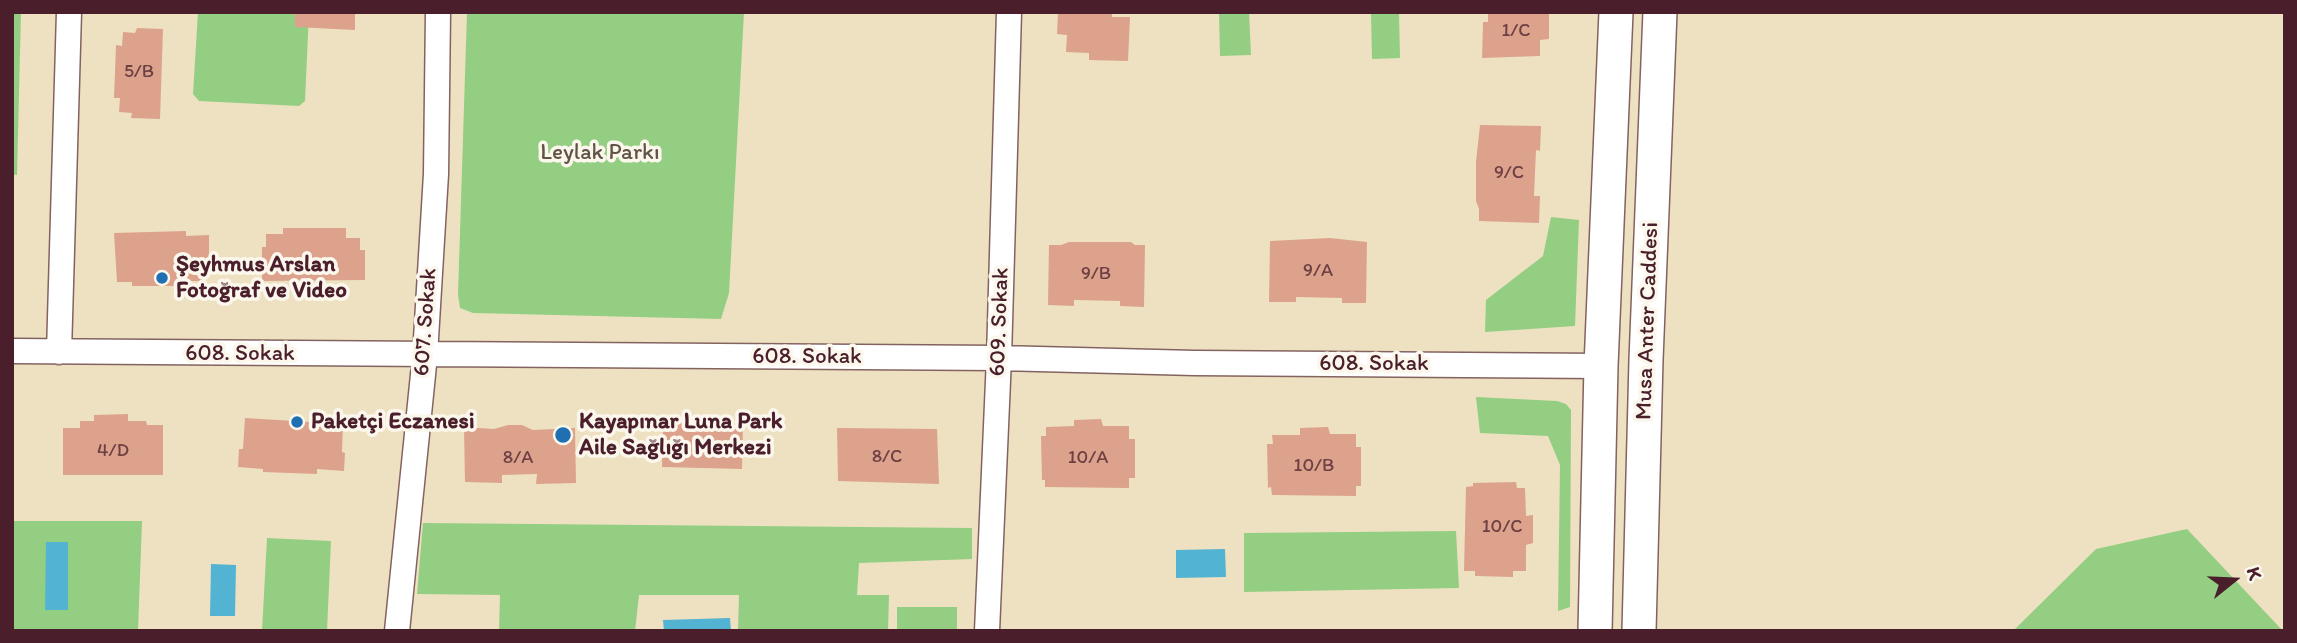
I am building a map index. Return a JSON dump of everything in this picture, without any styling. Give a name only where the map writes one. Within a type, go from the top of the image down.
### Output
[{"type":"main road","name":"Musa Anter Caddesi","points":[[1595,631],[1601,366],[1616,12]]},
{"type":"main road","name":"Musa Anter Caddesi","points":[[1639,631],[1646,360],[1660,12]]},
{"type":"street","points":[[59,352],[69,12]]},
{"type":"street","name":"607. Sokak","points":[[397,631],[425,355],[436,174],[438,12]]},
{"type":"street","name":"609. Sokak","points":[[987,631],[999,358],[1009,12]]},
{"type":"street","name":"608. Sokak","points":[[12,351],[999,358],[1195,363],[1601,366]]},
{"type":"green space","points":[[12,12],[21,12],[17,175],[12,174]]},
{"type":"green space","points":[[198,12],[309,12],[305,101],[299,106],[199,101],[193,94]]},
{"type":"green space","name":"Leylak Parkı","points":[[467,12],[744,12],[729,293],[721,319],[473,313],[460,308],[458,295]]},
{"type":"green space","points":[[1219,12],[1249,12],[1251,55],[1220,56]]},
{"type":"green space","points":[[1371,12],[1399,12],[1400,58],[1372,59]]},
{"type":"green space","points":[[1551,217],[1579,220],[1575,326],[1485,332],[1486,300],[1543,256]]},
{"type":"green space","points":[[1476,397],[1557,401],[1566,404],[1571,410],[1570,607],[1558,611],[1560,465],[1548,436],[1480,433]]},
{"type":"green space","points":[[12,521],[142,521],[138,631],[12,631]]},
{"type":"green space","points":[[423,523],[972,528],[972,559],[859,563],[857,595],[889,595],[888,631],[738,631],[739,595],[639,595],[635,631],[499,631],[500,595],[417,594]]},
{"type":"green space","points":[[2187,529],[2283,631],[2013,631],[2096,549]]},
{"type":"green space","points":[[1456,531],[1459,588],[1244,592],[1244,533]]},
{"type":"green space","points":[[267,538],[331,541],[327,631],[262,631]]},
{"type":"green space","points":[[897,607],[957,607],[957,631],[897,631]]},
{"type":"water","points":[[46,542],[68,542],[68,610],[45,610]]},
{"type":"water","points":[[1225,549],[1226,577],[1176,578],[1176,550]]},
{"type":"water","points":[[211,564],[236,565],[235,616],[210,616]]},
{"type":"water","points":[[730,618],[731,631],[664,631],[663,620]]},
{"type":"building","points":[[295,12],[355,12],[355,30],[295,27]]},
{"type":"building","points":[[1058,12],[1112,12],[1112,17],[1130,17],[1128,61],[1089,60],[1089,53],[1066,52],[1067,35],[1057,34]]},
{"type":"building","points":[[1488,12],[1549,12],[1549,39],[1540,40],[1540,56],[1482,58],[1483,22],[1488,22]]},
{"type":"building","points":[[137,28],[163,29],[160,119],[131,118],[132,113],[119,112],[120,98],[114,98],[116,45],[122,46],[123,32],[135,33]]},
{"type":"building","points":[[1480,125],[1541,126],[1540,151],[1536,150],[1534,196],[1540,196],[1539,223],[1479,221],[1476,162]]},
{"type":"building","points":[[283,228],[346,228],[346,238],[360,238],[360,250],[365,250],[365,280],[262,281],[262,247],[266,247],[266,234],[283,234]]},
{"type":"building","points":[[186,231],[186,236],[209,235],[209,266],[204,266],[204,281],[188,281],[188,286],[132,286],[132,282],[117,282],[114,233]]},
{"type":"building","points":[[1330,238],[1367,242],[1366,303],[1342,303],[1342,298],[1296,297],[1296,302],[1269,302],[1270,241]]},
{"type":"building","points":[[1069,242],[1131,242],[1145,245],[1144,307],[1120,306],[1120,301],[1074,300],[1074,306],[1048,305],[1049,245]]},
{"type":"building","points":[[128,414],[128,421],[163,425],[163,475],[63,475],[63,428],[80,428],[80,421],[94,421],[94,415]]},
{"type":"building","points":[[245,418],[343,424],[344,471],[317,469],[317,474],[263,472],[263,469],[238,467],[239,449],[243,449]]},
{"type":"building","points":[[1101,419],[1103,426],[1129,426],[1129,439],[1135,439],[1135,478],[1129,478],[1129,488],[1045,487],[1045,480],[1042,480],[1041,436],[1046,436],[1046,427],[1074,426],[1074,420]]},
{"type":"building","points":[[663,423],[743,424],[742,469],[662,467]]},
{"type":"building","points":[[522,425],[533,430],[575,428],[576,483],[536,484],[537,474],[502,475],[502,483],[465,482],[464,427],[494,429]]},
{"type":"building","points":[[1328,427],[1330,434],[1356,434],[1356,447],[1361,447],[1361,486],[1356,486],[1356,496],[1272,495],[1271,487],[1268,488],[1267,444],[1273,444],[1272,435],[1300,435],[1300,428]]},
{"type":"building","points":[[837,428],[937,429],[939,484],[838,481]]},
{"type":"building","points":[[1516,482],[1517,488],[1525,488],[1526,516],[1533,515],[1533,543],[1526,545],[1526,571],[1513,571],[1513,577],[1475,576],[1475,571],[1464,571],[1466,487],[1473,486],[1473,483]]},
{"type":"place","name":"Şeyhmus Arslan Fotoğraf ve Video","points":[[162,278]]},
{"type":"place","name":"Paketçi Eczanesi","points":[[297,422]]},
{"type":"place","name":"Kayapınar Luna Park Aile Sağlığı Merkezi","points":[[563,435]]}]
